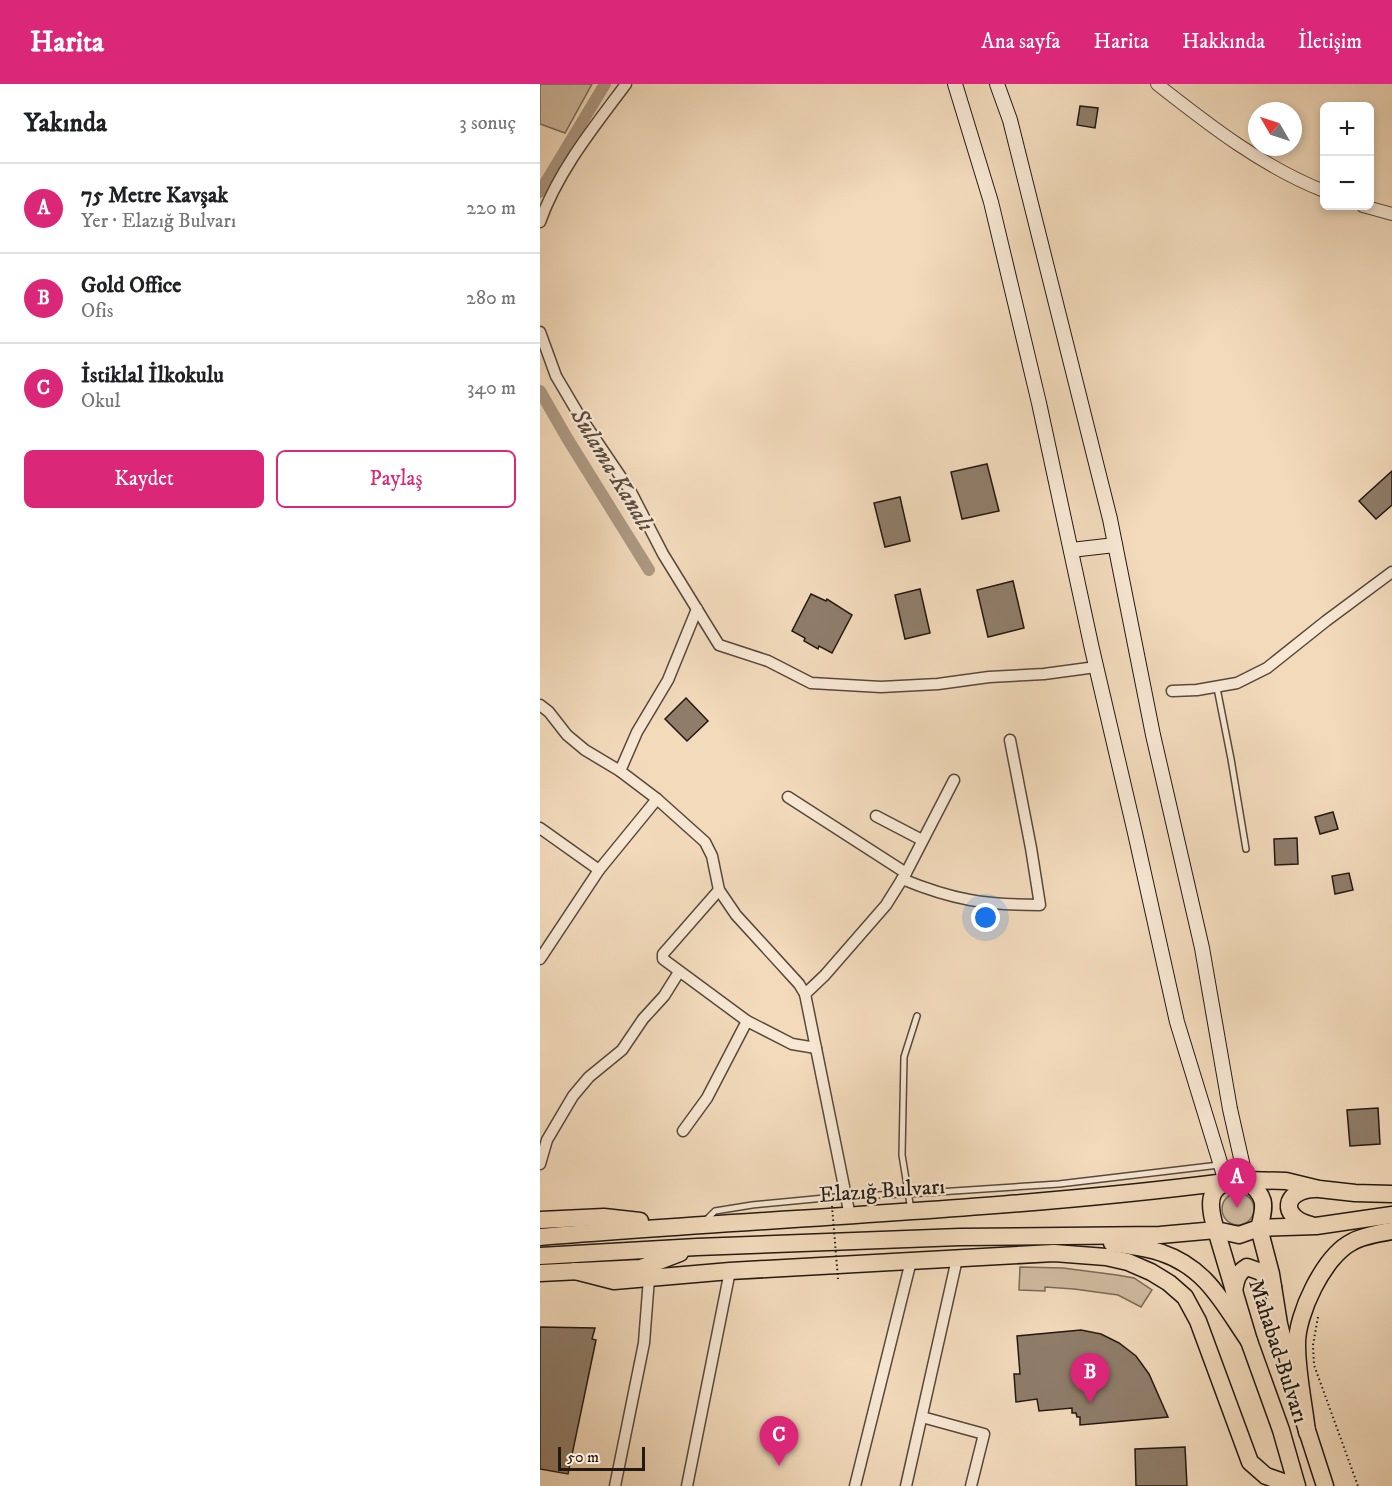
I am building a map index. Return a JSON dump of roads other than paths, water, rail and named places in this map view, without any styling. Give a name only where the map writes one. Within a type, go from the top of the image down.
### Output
[{"type":"main road","points":[[955,84],[992,202],[1177,1022],[1226,1182]]},
{"type":"main road","points":[[997,84],[1010,120],[1115,545],[1153,735],[1202,948],[1230,1109],[1246,1180],[1256,1188],[1264,1202],[1259,1228]]},
{"type":"main road","points":[[1071,550],[1115,545]]},
{"type":"main road","points":[[1216,1230],[1210,1213],[1210,1204],[1218,1188],[1226,1182],[1286,1181],[1318,1189]]},
{"type":"main road","name":"Elazığ Bulvarı","points":[[540,1237],[911,1212],[1152,1191],[1226,1182]]},
{"type":"main road","points":[[1316,1226],[1294,1219],[1290,1202],[1296,1193],[1305,1189],[1318,1189],[1392,1194]]},
{"type":"main road","points":[[540,1256],[697,1247],[960,1237],[1160,1235],[1216,1230],[1239,1235],[1259,1228],[1316,1226],[1392,1215]]},
{"type":"main road","points":[[540,1220],[604,1217],[693,1226]]},
{"type":"main road","name":"Mahabad Bulvarı","points":[[1259,1228],[1273,1288],[1278,1324],[1307,1432],[1325,1486]]},
{"type":"main road","name":"Mahabad Bulvarı","points":[[1216,1230],[1249,1341],[1281,1430],[1296,1486]]},
{"type":"main road","points":[[1333,1486],[1307,1432],[1297,1344],[1305,1304],[1340,1251],[1352,1242],[1392,1232]]},
{"type":"main road","points":[[1070,1236],[1161,1252],[1180,1260],[1207,1280],[1249,1341]]},
{"type":"main road","points":[[540,1273],[641,1268],[697,1247]]},
{"type":"main road","points":[[575,1271],[614,1281],[730,1271],[1054,1253],[1106,1257],[1128,1262],[1169,1283],[1185,1297],[1198,1321],[1250,1462],[1266,1476],[1296,1486]]},
{"type":"main road","points":[[1234,1292],[1236,1278],[1240,1271],[1247,1267],[1261,1272],[1273,1288]]},
{"type":"street","points":[[540,222],[546,206],[571,161],[626,84]]},
{"type":"street","points":[[1157,84],[1212,127],[1263,160],[1320,189]]},
{"type":"street","points":[[1374,209],[1392,214]]},
{"type":"street","points":[[540,332],[556,375],[579,415],[631,492],[663,554],[718,645],[768,661],[812,683],[881,687],[1044,674],[1096,667]]},
{"type":"street","points":[[1172,691],[1217,688],[1237,683],[1267,668],[1392,572]]},
{"type":"street","points":[[620,771],[637,732],[668,680],[697,609]]},
{"type":"street","points":[[540,705],[549,712],[567,735],[585,750],[620,771],[657,799],[705,842],[712,856],[719,890],[736,915],[799,984],[805,994],[850,1216]]},
{"type":"street","points":[[788,798],[904,876],[932,891],[967,901],[1006,905],[1040,905],[1010,741]]},
{"type":"street","points":[[805,994],[825,975],[886,905],[904,876],[954,780]]},
{"type":"street","points":[[540,959],[599,870],[657,799]]},
{"type":"street","points":[[876,816],[922,840]]},
{"type":"street","points":[[540,828],[599,870]]},
{"type":"street","points":[[719,890],[663,954],[663,959],[747,1021],[792,1044],[816,1048]]},
{"type":"street","points":[[540,1164],[547,1140],[573,1096],[589,1077],[622,1050],[643,1019],[664,996],[679,972]]},
{"type":"street","points":[[683,1131],[707,1098],[747,1021]]},
{"type":"street","points":[[906,1486],[957,1260]]},
{"type":"street","points":[[855,1486],[911,1261]]},
{"type":"street","points":[[687,1486],[730,1271]]},
{"type":"street","points":[[615,1486],[644,1343],[649,1278]]},
{"type":"street","points":[[922,1417],[984,1434],[971,1486]]},
{"type":"lane","points":[[1217,688],[1246,849]]},
{"type":"lane","points":[[911,1212],[902,1155],[903,1057],[917,1016]]},
{"type":"lane","points":[[693,1226],[715,1211],[752,1205],[846,1196],[1059,1184],[1221,1165]]},
{"type":"waterway","name":"Sulama Kanalı","points":[[540,192],[605,84]]},
{"type":"waterway","name":"Sulama Kanalı","points":[[540,391],[649,570]]},
{"type":"place","name":"75 Metre Kavşak","points":[[1237,1208]]},
{"type":"place","name":"Gold Office","points":[[1090,1403]]},
{"type":"place","name":"İstiklal İlkokulu","points":[[779,1466]]}]
